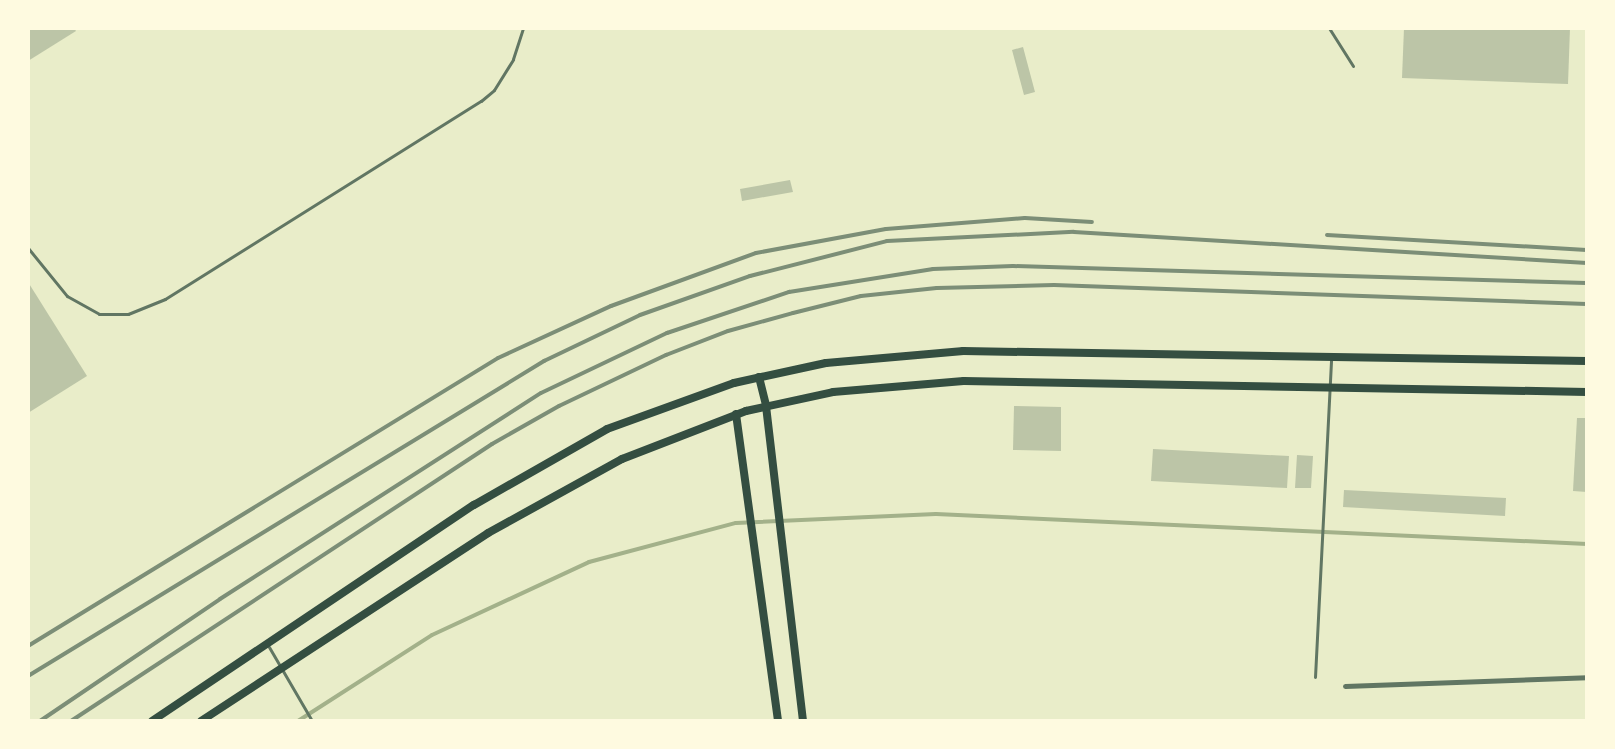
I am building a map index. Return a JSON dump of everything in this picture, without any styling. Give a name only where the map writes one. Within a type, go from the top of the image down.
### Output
[{"type":"main road","points":[[152,721],[474,505],[607,429],[734,383],[826,363],[963,351],[1587,361]]},
{"type":"main road","points":[[759,377],[766,406],[803,721]]},
{"type":"main road","points":[[201,721],[488,533],[622,459],[736,414],[766,406],[833,392],[964,381],[1587,392]]},
{"type":"main road","points":[[736,414],[778,721]]},
{"type":"street","points":[[1345,686],[1587,677]]},
{"type":"lane","points":[[28,248],[67,296],[99,314],[128,314],[165,299],[481,101],[494,90],[513,59],[523,28]]},
{"type":"lane","points":[[1329,28],[1353,66]]},
{"type":"lane","points":[[1315,677],[1331,357]]},
{"type":"lane","points":[[267,644],[312,721]]},
{"type":"building","points":[[28,28],[74,28],[76,31],[28,61]]},
{"type":"building","points":[[1404,28],[1570,28],[1568,84],[1402,78]]},
{"type":"building","points":[[1023,47],[1035,92],[1024,95],[1012,50]]},
{"type":"building","points":[[790,180],[793,192],[742,201],[740,189]]},
{"type":"building","points":[[28,282],[87,376],[28,413]]},
{"type":"building","points":[[1014,406],[1061,407],[1061,451],[1013,450]]},
{"type":"building","points":[[1577,418],[1587,418],[1587,492],[1573,491]]},
{"type":"building","points":[[1153,449],[1289,456],[1287,488],[1151,481]]},
{"type":"building","points":[[1297,455],[1313,456],[1311,488],[1295,488]]},
{"type":"building","points":[[1344,490],[1506,498],[1505,516],[1343,507]]},
{"type":"waterway","points":[[298,721],[432,635],[589,562],[736,523],[936,514],[1587,544]]},
{"type":"railway","points":[[28,646],[498,358],[611,306],[756,253],[886,229],[1025,218],[1092,222]]},
{"type":"railway","points":[[28,676],[544,361],[640,315],[750,276],[887,241],[1074,232],[1587,263]]},
{"type":"railway","points":[[1327,235],[1587,250]]},
{"type":"railway","points":[[40,721],[220,599],[541,393],[667,333],[789,292],[933,269],[1013,266],[1587,283]]},
{"type":"railway","points":[[71,721],[492,444],[559,406],[666,355],[728,331],[793,313],[861,296],[937,288],[1054,285],[1587,304]]}]
